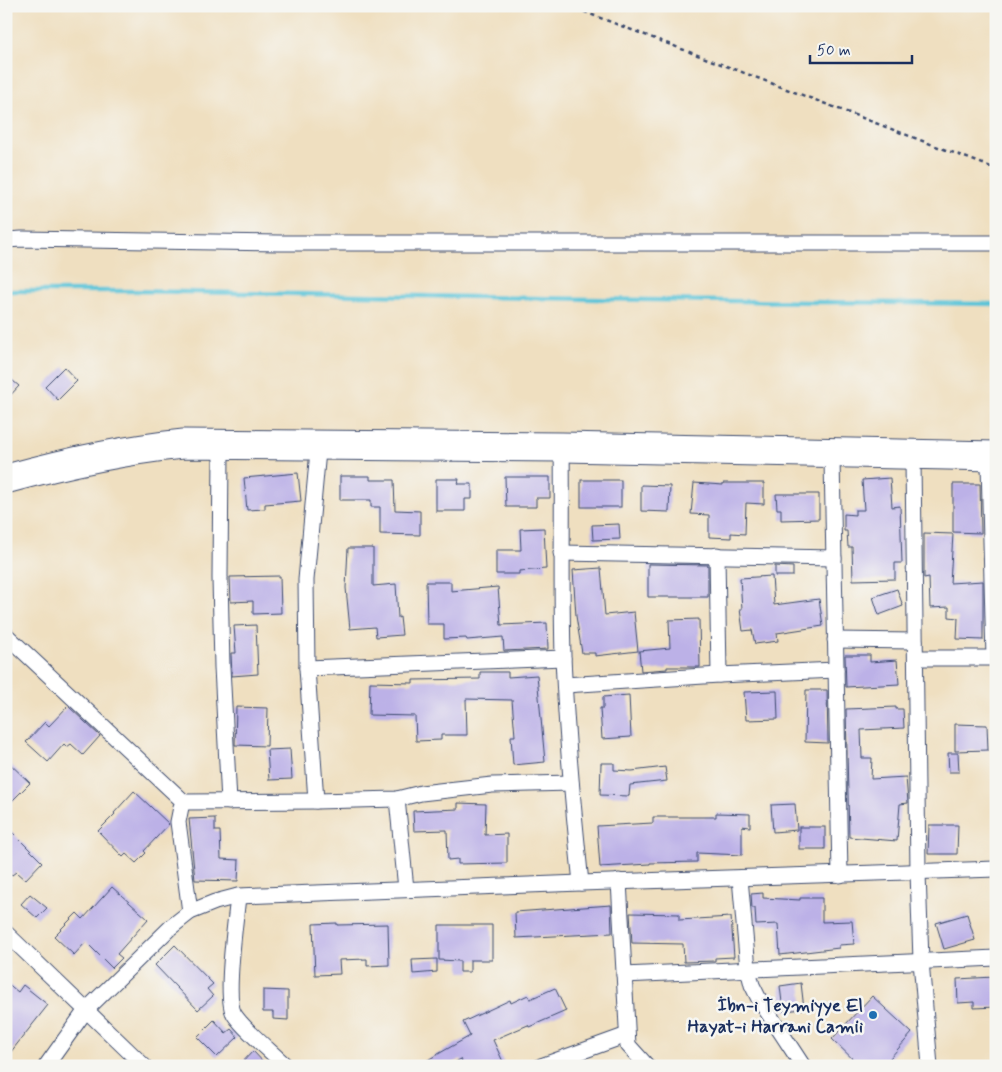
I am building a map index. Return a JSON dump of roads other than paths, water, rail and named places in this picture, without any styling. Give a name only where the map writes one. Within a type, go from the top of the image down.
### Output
[{"type":"street","points":[[6,240],[319,243],[996,243]]},
{"type":"street","points":[[6,472],[64,457],[144,441],[182,437],[562,447],[832,460],[992,463],[995,658],[916,658]]},
{"type":"street","points":[[6,486],[145,454],[183,451],[562,447],[996,449]]},
{"type":"street","points":[[562,447],[561,553],[563,658],[580,883]]},
{"type":"street","points":[[221,450],[220,618],[229,802]]},
{"type":"street","points":[[316,801],[307,668],[306,580],[318,451]]},
{"type":"street","points":[[832,460],[840,875]]},
{"type":"street","points":[[913,461],[918,872],[921,961],[930,1066]]},
{"type":"street","points":[[561,553],[834,558]]},
{"type":"street","points":[[717,556],[719,675]]},
{"type":"street","points":[[6,635],[184,802],[397,799],[421,793],[476,787],[571,783]]},
{"type":"street","points":[[835,640],[915,641]]},
{"type":"street","points":[[307,668],[563,658]]},
{"type":"street","points":[[565,685],[836,670]]},
{"type":"street","points":[[397,799],[406,889]]},
{"type":"street","points":[[184,802],[180,807],[178,822],[190,912]]},
{"type":"street","points":[[46,1066],[86,1010],[145,951],[190,912],[215,902],[238,896],[996,869]]},
{"type":"street","points":[[740,878],[748,969],[752,985],[759,999],[803,1066]]},
{"type":"street","points":[[619,881],[628,1045],[647,1066]]},
{"type":"street","points":[[238,896],[229,991],[232,1008],[240,1021],[286,1066]]},
{"type":"street","points":[[6,933],[144,1066]]},
{"type":"street","points":[[624,974],[996,958]]},
{"type":"street","points":[[541,1066],[627,1035]]},
{"type":"waterway","points":[[6,291],[131,291],[996,304]]},
{"type":"place","name":"İbn-i Teymiyye El Hayat-i Harrani Camii","points":[[873,1015]]}]
